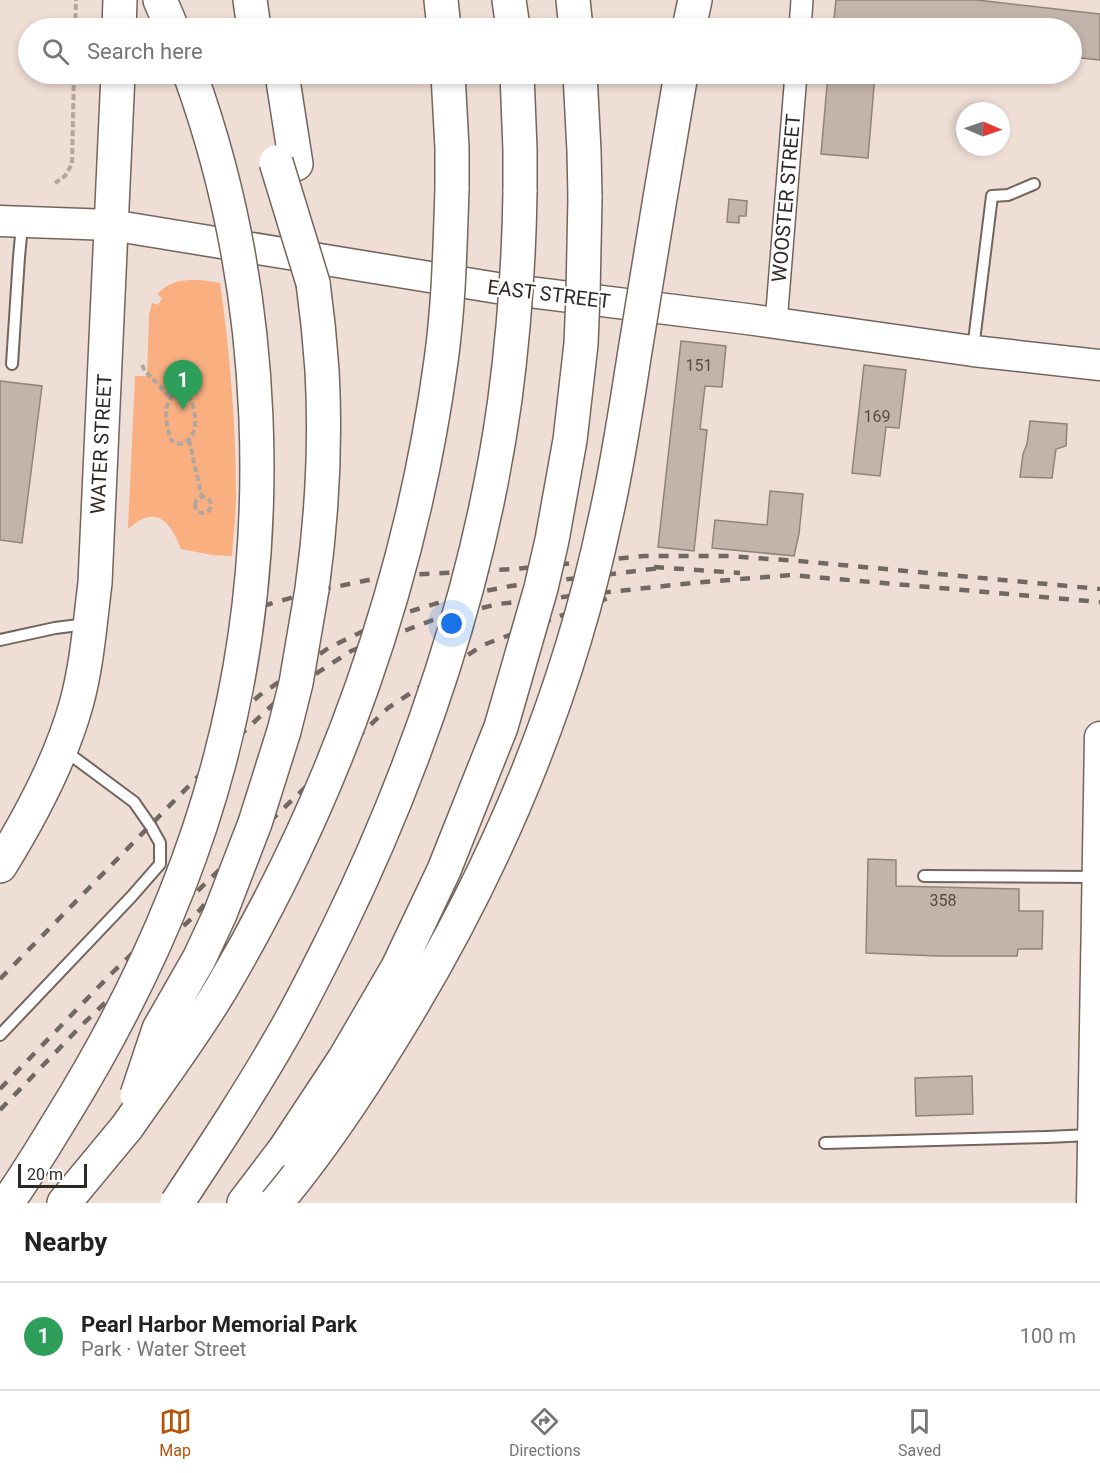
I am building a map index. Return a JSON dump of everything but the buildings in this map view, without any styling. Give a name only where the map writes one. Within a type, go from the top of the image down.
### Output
[{"type":"main road","points":[[119,18],[120,0]]},
{"type":"main road","points":[[160,0],[168,18]]},
{"type":"main road","points":[[250,0],[253,18]]},
{"type":"main road","points":[[272,0],[274,18]]},
{"type":"main road","points":[[441,0],[443,18]]},
{"type":"main road","points":[[510,0],[512,18]]},
{"type":"main road","points":[[573,0],[575,18]]},
{"type":"main road","points":[[691,18],[695,0]]},
{"type":"main road","name":"WATER STREET","points":[[0,866],[35,804],[62,748],[76,703],[90,623],[95,583],[118,84]]},
{"type":"main road","points":[[7,1203],[78,1092],[110,1035],[134,990],[176,891],[201,824],[220,762],[244,641],[256,520],[256,402],[236,240],[211,136],[193,84]]},
{"type":"main road","points":[[127,1127],[159,1029],[199,959],[220,914],[239,868],[269,778],[296,682],[318,547],[322,501],[323,416],[322,370],[313,283],[286,163],[265,84]]},
{"type":"main road","points":[[282,84],[286,163]]},
{"type":"main road","points":[[64,1203],[127,1127],[174,1061],[220,990],[299,840],[334,764],[364,684],[390,605],[412,523],[429,442],[442,359],[449,274],[452,189],[449,84]]},
{"type":"main road","points":[[177,1203],[285,1032],[361,882],[423,726],[450,644],[472,567],[505,400],[514,316],[519,234],[520,150],[517,84]]},
{"type":"main road","points":[[244,1203],[320,1099],[398,967],[422,919],[501,727],[541,588],[570,440],[583,305],[585,247],[581,84]]},
{"type":"main road","points":[[276,1203],[332,1130],[424,988],[464,914],[499,840],[532,762],[560,685],[585,603],[605,521],[621,440],[679,84]]},
{"type":"main road","name":"EAST STREET","points":[[11,221],[111,225],[442,280],[973,351],[1100,365]]},
{"type":"main road","points":[[1092,1203],[1100,737]]},
{"type":"street","points":[[801,18],[802,0]]},
{"type":"street","name":"WOOSTER STREET","points":[[776,323],[795,84]]},
{"type":"lane","points":[[973,351],[992,196],[1008,195],[1034,184]]},
{"type":"lane","points":[[11,221],[18,257],[12,364]]},
{"type":"lane","points":[[0,640],[90,623]]},
{"type":"lane","points":[[0,1035],[132,896],[159,864],[160,843],[134,802],[62,748]]},
{"type":"lane","points":[[924,876],[1098,877]]},
{"type":"lane","points":[[825,1143],[1094,1135]]},
{"type":"path","points":[[75,18],[76,0]]},
{"type":"path","points":[[55,183],[65,176],[72,164],[74,84]]},
{"type":"path","points":[[142,365],[171,398]]},
{"type":"path","points":[[186,393],[195,408],[194,429],[189,440],[184,443],[179,444],[171,440],[166,421],[166,411],[171,398],[174,394],[186,393]]},
{"type":"path","points":[[189,440],[202,497]]},
{"type":"path","points":[[202,497],[210,502],[207,512],[202,513],[196,510],[195,505],[197,499],[202,497]]},
{"type":"shaded area","points":[[201,280],[220,283],[227,336],[236,469],[232,556],[181,549],[168,525],[158,518],[145,518],[128,529],[135,376],[147,376],[149,315],[152,303],[158,305],[162,298],[157,294],[172,283]]},
{"type":"railway","points":[[263,606],[311,592],[373,579],[514,569],[644,556],[727,556],[799,561],[1100,589]]},
{"type":"railway","points":[[654,567],[740,573]]},
{"type":"railway","points":[[209,739],[260,695],[330,647],[395,616],[464,595],[511,586],[661,568]]},
{"type":"railway","points":[[0,979],[221,753],[283,695],[351,651],[433,620],[498,604],[791,575],[1100,602]]},
{"type":"railway","points":[[0,1089],[112,973],[388,708],[483,645],[614,596]]},
{"type":"railway","points":[[0,1110],[78,1029],[198,912],[254,847]]},
{"type":"place","name":"Pearl Harbor Memorial Park","points":[[183,410]]}]
